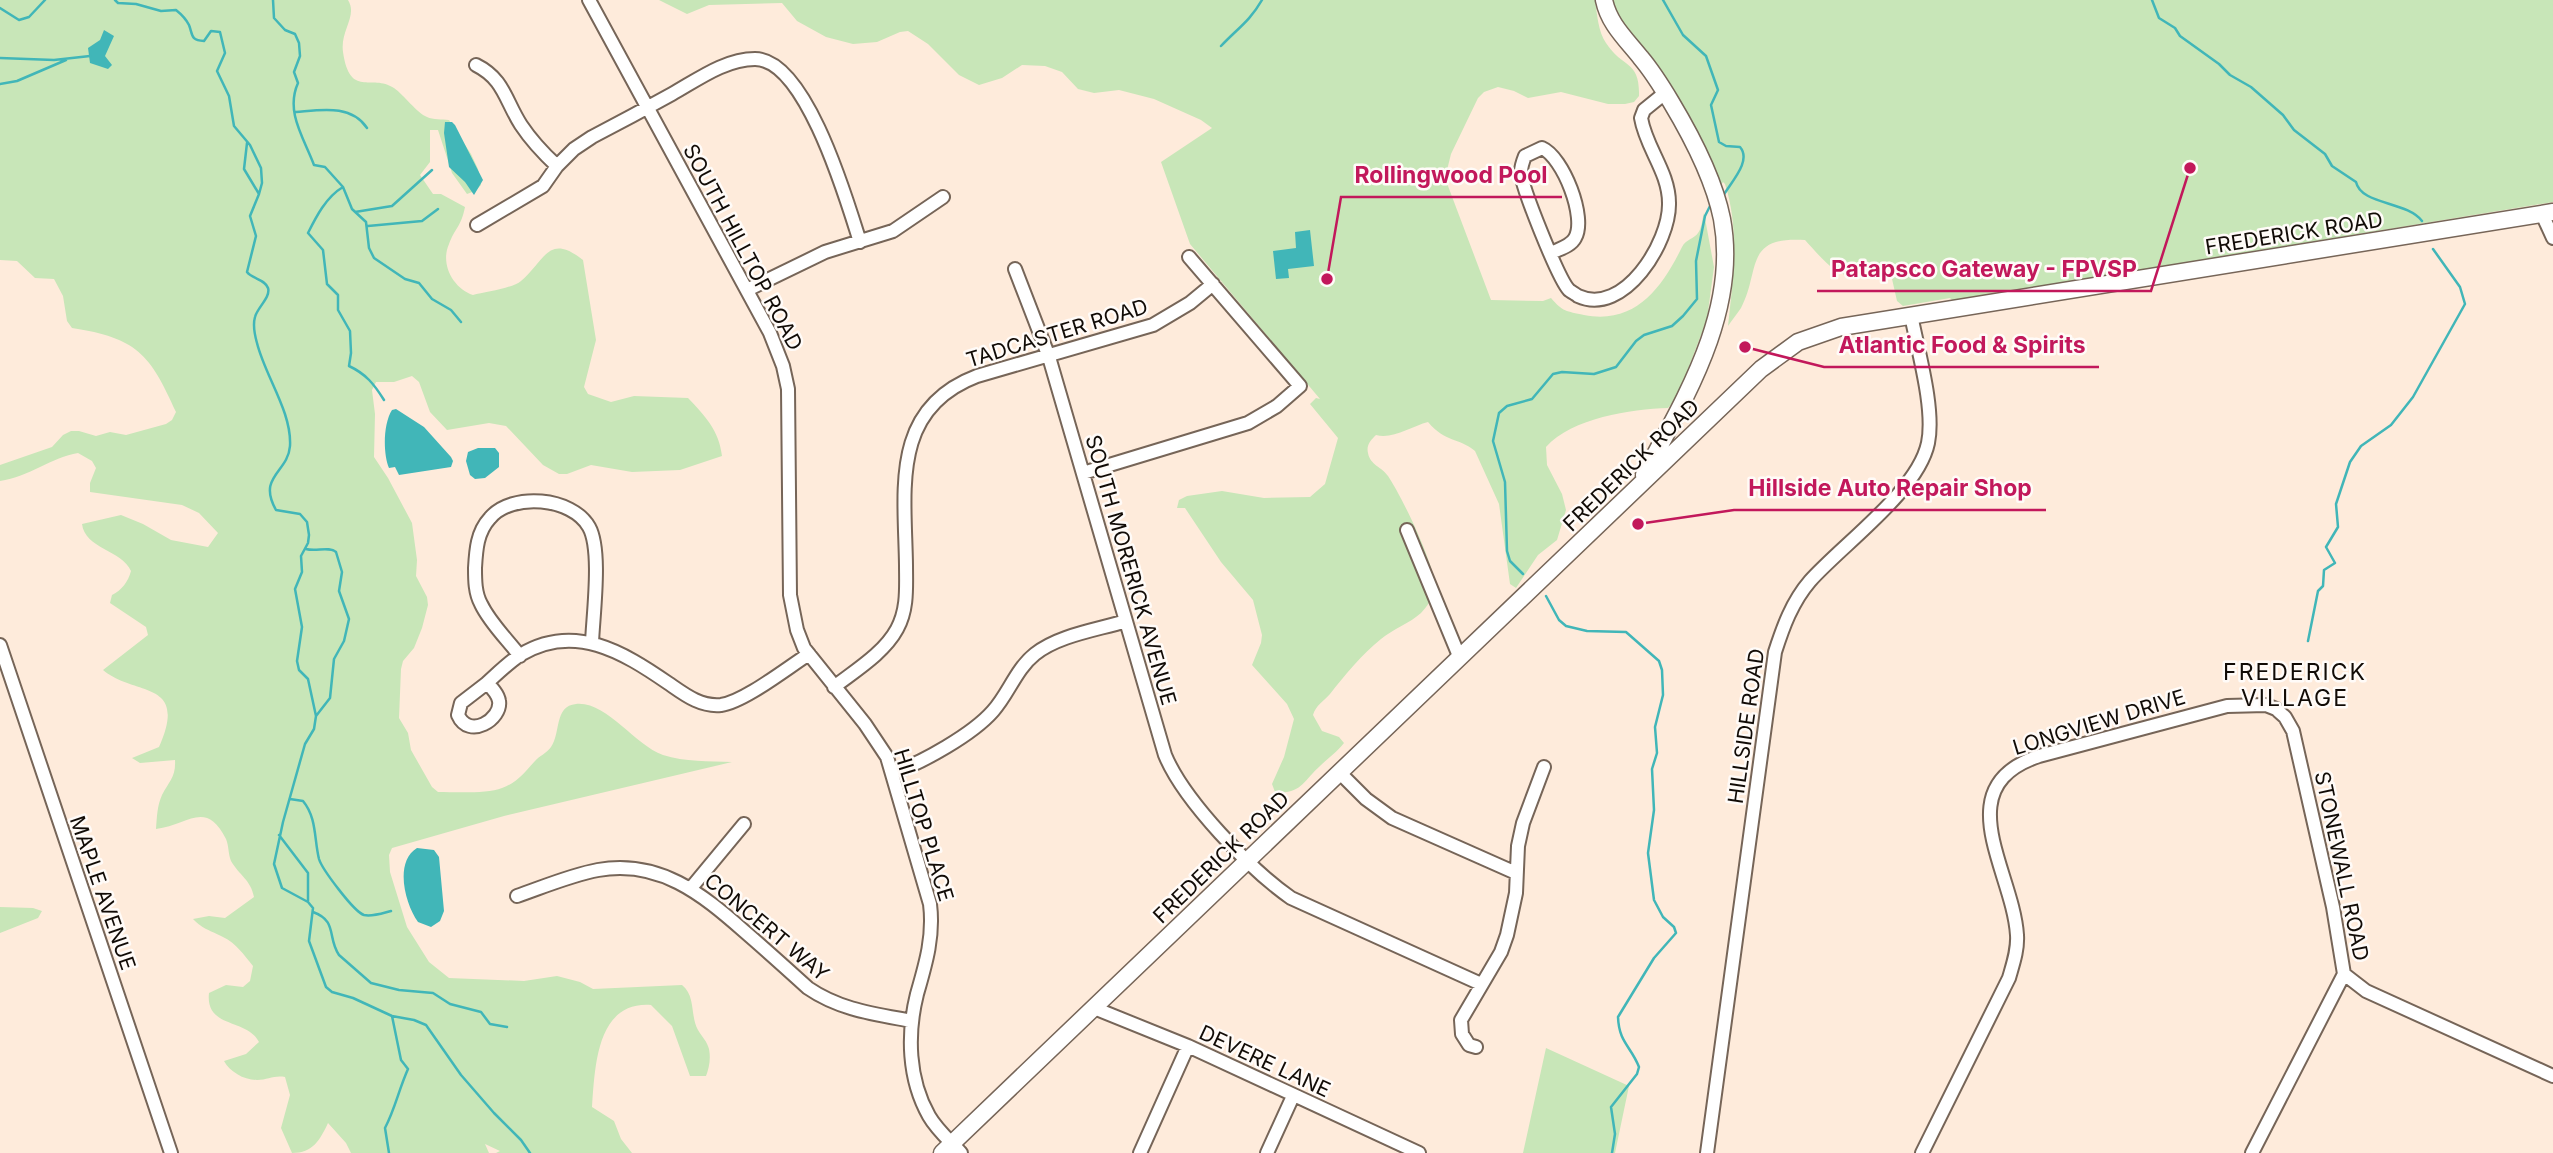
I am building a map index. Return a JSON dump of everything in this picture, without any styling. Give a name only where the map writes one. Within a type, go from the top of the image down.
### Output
[{"type":"main road","points":[[1604,0],[1606,12],[1665,93],[1696,151],[1716,199],[1722,221],[1724,247],[1721,301],[1716,321],[1683,403],[1636,490]]},
{"type":"main road","name":"FREDERICK ROAD","points":[[952,1150],[1247,860],[1782,351],[1828,331],[1911,316],[2547,213]]},
{"type":"street","name":"SOUTH HILLTOP ROAD","points":[[589,0],[770,333],[786,377],[789,405],[790,595],[797,630],[809,654],[834,687]]},
{"type":"street","points":[[477,225],[543,187],[557,166],[592,137],[730,63],[758,59],[782,71],[792,83],[823,138],[843,186],[860,242]]},
{"type":"street","points":[[476,65],[496,78],[520,123],[541,151],[557,166]]},
{"type":"street","points":[[1551,253],[1572,243],[1578,228],[1576,210],[1565,175],[1555,158],[1542,148],[1525,156],[1521,173],[1551,253],[1569,291],[1589,300],[1601,299],[1622,289],[1654,256],[1667,227],[1669,192],[1641,118],[1644,110],[1665,93]]},
{"type":"street","points":[[747,290],[805,260],[880,236],[905,224],[943,197]]},
{"type":"street","points":[[2547,213],[2553,238]]},
{"type":"street","points":[[1083,473],[1248,423],[1277,406],[1300,386],[1189,257]]},
{"type":"street","name":"SOUTH MORERICK AVENUE","points":[[1014,269],[1049,357],[1165,755],[1187,795],[1273,886],[1291,898],[1481,984]]},
{"type":"street","name":"TADCASTER ROAD","points":[[834,687],[888,642],[902,618],[906,591],[907,457],[916,427],[937,399],[962,382],[1153,325],[1181,309],[1213,284]]},
{"type":"street","name":"HILLSIDE ROAD","points":[[1707,1153],[1774,652],[1789,612],[1810,581],[1897,494],[1914,475],[1924,457],[1928,444],[1929,412],[1911,316]]},
{"type":"street","points":[[520,656],[480,604],[475,579],[475,553],[483,527],[491,516],[512,504],[565,505],[574,510],[590,528],[595,554],[592,643]]},
{"type":"street","points":[[1407,530],[1459,656]]},
{"type":"street","points":[[892,773],[932,756],[992,712],[1027,661],[1036,653],[1061,641],[1126,621]]},
{"type":"street","points":[[487,683],[532,649],[554,644],[592,643],[632,658],[687,697],[720,705],[740,698],[809,654]]},
{"type":"street","name":"MAPLE AVENUE","points":[[0,645],[171,1153]]},
{"type":"street","name":"HILLTOP PLACE","points":[[834,687],[876,738],[887,757],[930,904],[932,923],[928,957],[912,1021],[912,1065],[928,1115],[952,1150]]},
{"type":"street","name":"LONGVIEW DRIVE","points":[[1922,1153],[2009,978],[2014,961],[2017,935],[1994,845],[1990,818],[1990,803],[2001,779],[2010,769],[2031,759],[2204,710],[2249,705],[2266,705],[2276,709]]},
{"type":"street","name":"STONEWALL ROAD","points":[[2276,709],[2285,717],[2293,731],[2333,907],[2344,974],[2366,990],[2553,1076]]},
{"type":"street","points":[[1476,1047],[1469,1045],[1462,1034],[1461,1020],[1501,952],[1507,934],[1516,894],[1522,823],[1544,767]]},
{"type":"street","points":[[1339,772],[1366,799],[1392,818],[1516,873]]},
{"type":"street","points":[[691,888],[744,824]]},
{"type":"street","name":"CONCERT WAY","points":[[517,896],[587,873],[618,867],[658,873],[691,888],[711,902],[823,999],[851,1009],[912,1021]]},
{"type":"street","points":[[2252,1153],[2344,974]]},
{"type":"street","name":"DEVERE LANE","points":[[1094,1008],[1188,1046],[1397,1149],[1419,1153]]},
{"type":"street","points":[[1140,1153],[1188,1046]]},
{"type":"street","points":[[1267,1153],[1293,1096]]},
{"type":"green space","points":[[0,0],[348,0],[351,12],[343,52],[351,75],[362,82],[385,84],[394,88],[423,115],[432,119],[449,120],[478,169],[481,185],[467,194],[452,173],[438,130],[430,130],[430,162],[420,175],[433,194],[441,194],[465,207],[447,252],[447,267],[454,281],[473,295],[499,290],[521,281],[554,249],[571,252],[583,260],[596,340],[584,387],[588,394],[611,402],[634,396],[688,398],[705,417],[718,438],[722,456],[680,470],[632,472],[591,465],[567,474],[559,474],[543,465],[506,426],[489,423],[447,430],[430,412],[419,382],[412,376],[394,382],[376,382],[372,390],[375,414],[374,457],[412,523],[417,560],[416,576],[427,597],[428,605],[422,628],[401,669],[399,718],[408,733],[411,750],[432,787],[438,792],[480,792],[496,790],[512,783],[549,749],[564,710],[576,704],[599,709],[652,750],[663,755],[688,760],[732,762],[504,816],[392,848],[389,855],[390,872],[407,927],[429,962],[449,978],[524,981],[557,976],[580,982],[593,989],[682,985],[691,1000],[698,1030],[709,1049],[706,1076],[690,1076],[672,1026],[651,1005],[633,1007],[619,1014],[609,1025],[602,1040],[597,1057],[592,1107],[614,1121],[621,1139],[632,1153],[496,1153],[500,1151],[485,1144],[489,1153],[351,1153],[346,1143],[328,1123],[311,1148],[292,1153],[281,1128],[290,1095],[285,1077],[247,1079],[234,1072],[224,1061],[246,1054],[259,1042],[246,1029],[220,1018],[213,1012],[209,993],[226,985],[243,987],[250,981],[253,966],[232,943],[193,919],[209,916],[225,918],[254,897],[248,882],[231,861],[226,839],[211,820],[204,817],[195,818],[156,829],[159,803],[173,775],[175,760],[140,763],[132,758],[159,747],[167,725],[167,710],[163,700],[154,693],[103,670],[148,635],[146,627],[110,603],[112,595],[124,585],[131,571],[120,558],[90,539],[82,524],[121,515],[171,540],[208,547],[218,533],[199,513],[182,505],[90,492],[90,483],[96,468],[92,461],[78,453],[0,481],[0,465],[52,447],[71,431],[96,436],[110,432],[126,435],[166,424],[176,412],[158,376],[139,352],[112,337],[72,328],[67,321],[63,296],[54,279],[35,278],[17,261],[0,260]]},
{"type":"green space","points":[[659,0],[1595,0],[1603,39],[1637,76],[1639,96],[1634,102],[1608,104],[1561,92],[1528,98],[1498,87],[1484,92],[1478,98],[1451,154],[1445,178],[1491,300],[1543,301],[1551,298],[1565,310],[1584,315],[1602,317],[1618,314],[1645,300],[1656,289],[1684,244],[1698,233],[1704,213],[1714,267],[1707,319],[1678,396],[1668,408],[1637,410],[1586,422],[1557,437],[1546,447],[1547,465],[1562,494],[1566,510],[1557,540],[1538,555],[1516,588],[1510,584],[1499,504],[1475,451],[1446,437],[1428,422],[1389,436],[1376,435],[1372,439],[1368,448],[1369,457],[1388,476],[1409,515],[1430,566],[1435,590],[1421,613],[1386,635],[1367,652],[1316,709],[1313,715],[1322,731],[1339,737],[1344,743],[1296,789],[1275,792],[1272,784],[1284,757],[1294,719],[1287,704],[1252,665],[1262,635],[1253,600],[1221,562],[1185,508],[1177,508],[1179,500],[1187,496],[1222,491],[1264,498],[1310,497],[1325,484],[1338,438],[1310,404],[1316,398],[1320,399],[1190,244],[1161,162],[1212,128],[1201,120],[1154,99],[1119,90],[1094,93],[1078,89],[1062,72],[1045,66],[1022,65],[1002,78],[979,85],[959,75],[928,44],[908,31],[877,42],[853,44],[826,37],[797,21],[782,3],[709,5],[687,14]]},
{"type":"green space","points":[[1609,0],[2553,0],[2553,202],[1953,301],[1950,298],[1903,306],[1897,301],[1890,270],[1850,277],[1835,270],[1805,240],[1785,240],[1772,244],[1757,258],[1747,294],[1728,326],[1734,237],[1725,184],[1723,182],[1718,189]]},
{"type":"green space","points":[[0,907],[33,908],[42,911],[38,918],[0,933]]},
{"type":"green space","points":[[1546,1048],[1629,1086],[1615,1153],[1523,1153]]},
{"type":"water","points":[[104,30],[114,36],[105,56],[112,65],[108,69],[90,63],[88,48],[100,40]]},
{"type":"water","points":[[445,122],[455,125],[483,180],[474,195],[449,167]]},
{"type":"water","points":[[1310,230],[1314,266],[1288,269],[1289,278],[1276,279],[1273,251],[1296,248],[1295,232]]},
{"type":"water","points":[[396,409],[424,427],[451,457],[451,467],[399,475],[395,467],[389,468],[385,439],[389,416],[392,410]]},
{"type":"water","points":[[478,448],[495,448],[499,453],[499,467],[485,478],[475,479],[470,475],[466,461],[468,452]]},
{"type":"water","points":[[417,848],[434,850],[439,857],[444,911],[440,921],[431,927],[418,922],[409,905],[404,884],[406,863]]},
{"type":"waterway","points":[[0,8],[19,20],[29,17],[45,0]]},
{"type":"waterway","points":[[115,0],[118,3],[136,4],[161,11],[176,10],[189,25],[196,39],[204,41],[211,31],[220,32],[225,53],[217,71],[229,96],[234,126],[250,145],[261,168],[262,183],[250,216],[256,236],[247,272],[268,288],[268,295],[255,317],[255,334],[261,356],[283,407],[289,433],[288,455],[272,482],[271,499],[276,510],[300,514],[307,522],[308,543],[301,556],[302,572],[295,589],[302,627],[297,661],[299,670],[308,679],[316,716],[314,729],[305,744],[274,864],[282,888],[308,902],[313,908],[309,941],[326,987],[332,992],[353,998],[392,1016],[426,1025],[461,1075],[530,1153]]},
{"type":"waterway","points":[[273,0],[274,18],[285,30],[295,34],[299,43],[300,56],[294,72],[298,83],[295,115],[314,165],[325,167],[343,187],[352,209],[366,222],[369,248],[374,258],[405,279],[419,283],[432,299],[451,310],[461,322]]},
{"type":"waterway","points":[[1221,46],[1248,19],[1262,0]]},
{"type":"waterway","points":[[1663,0],[1683,35],[1706,56],[1718,90],[1711,105],[1719,142],[1726,146],[1740,147],[1743,153],[1744,159],[1739,172],[1723,196]]},
{"type":"waterway","points":[[2152,0],[2159,18],[2175,28],[2180,36],[2230,75],[2251,87],[2283,115],[2294,130],[2325,154],[2332,166],[2356,182],[2366,195],[2406,210],[2422,221]]},
{"type":"waterway","points":[[0,58],[54,60],[90,56]]},
{"type":"waterway","points":[[0,84],[17,81],[66,60]]},
{"type":"waterway","points":[[296,112],[344,112],[353,115],[367,128]]},
{"type":"waterway","points":[[247,143],[244,169],[259,194]]},
{"type":"waterway","points":[[355,212],[392,206],[432,170]]},
{"type":"waterway","points":[[343,187],[327,202],[308,233],[323,250],[327,284],[338,295],[338,310],[350,331],[349,366],[369,380],[384,400]]},
{"type":"waterway","points":[[1523,574],[1510,561],[1507,551],[1505,482],[1493,441],[1499,413],[1507,406],[1532,399],[1553,374],[1594,374],[1616,367],[1636,341],[1644,335],[1672,326],[1683,316],[1697,299],[1696,261],[1705,216],[1711,204]]},
{"type":"waterway","points":[[368,226],[422,221],[438,209]]},
{"type":"waterway","points":[[2308,641],[2318,591],[2323,586],[2324,570],[2335,563],[2326,547],[2338,527],[2336,504],[2350,462],[2361,446],[2391,425],[2413,397],[2465,304],[2460,287],[2433,249]]},
{"type":"waterway","points":[[306,549],[330,549],[336,552],[342,572],[339,591],[349,619],[344,641],[334,659],[330,698],[316,716]]},
{"type":"waterway","points":[[1546,596],[1559,620],[1566,626],[1587,631],[1626,632],[1659,661],[1662,670],[1663,695],[1655,727],[1657,753],[1652,769],[1654,810],[1648,853],[1654,900],[1676,933],[1654,958],[1618,1017],[1623,1039],[1639,1067],[1637,1074],[1611,1107],[1615,1134],[1612,1153]]},
{"type":"waterway","points":[[290,799],[303,801],[308,808],[321,864],[353,906],[364,915],[391,911]]},
{"type":"waterway","points":[[279,835],[308,873],[308,902]]},
{"type":"waterway","points":[[313,912],[326,920],[339,955],[371,983],[399,990],[433,993],[450,1004],[481,1012],[490,1024],[507,1027]]},
{"type":"waterway","points":[[389,1153],[385,1128],[408,1069],[401,1060],[392,1016]]},
{"type":"place","name":"Patapsco Gateway - FPVSP","points":[[2190,168]]},
{"type":"place","name":"Rollingwood Pool","points":[[1327,279]]},
{"type":"place","name":"Atlantic Food & Spirits","points":[[1745,347]]},
{"type":"place","name":"Hillside Auto Repair Shop","points":[[1638,524]]},
{"type":"district","name":"FREDERICK VILLAGE","points":[[2295,685]]}]
